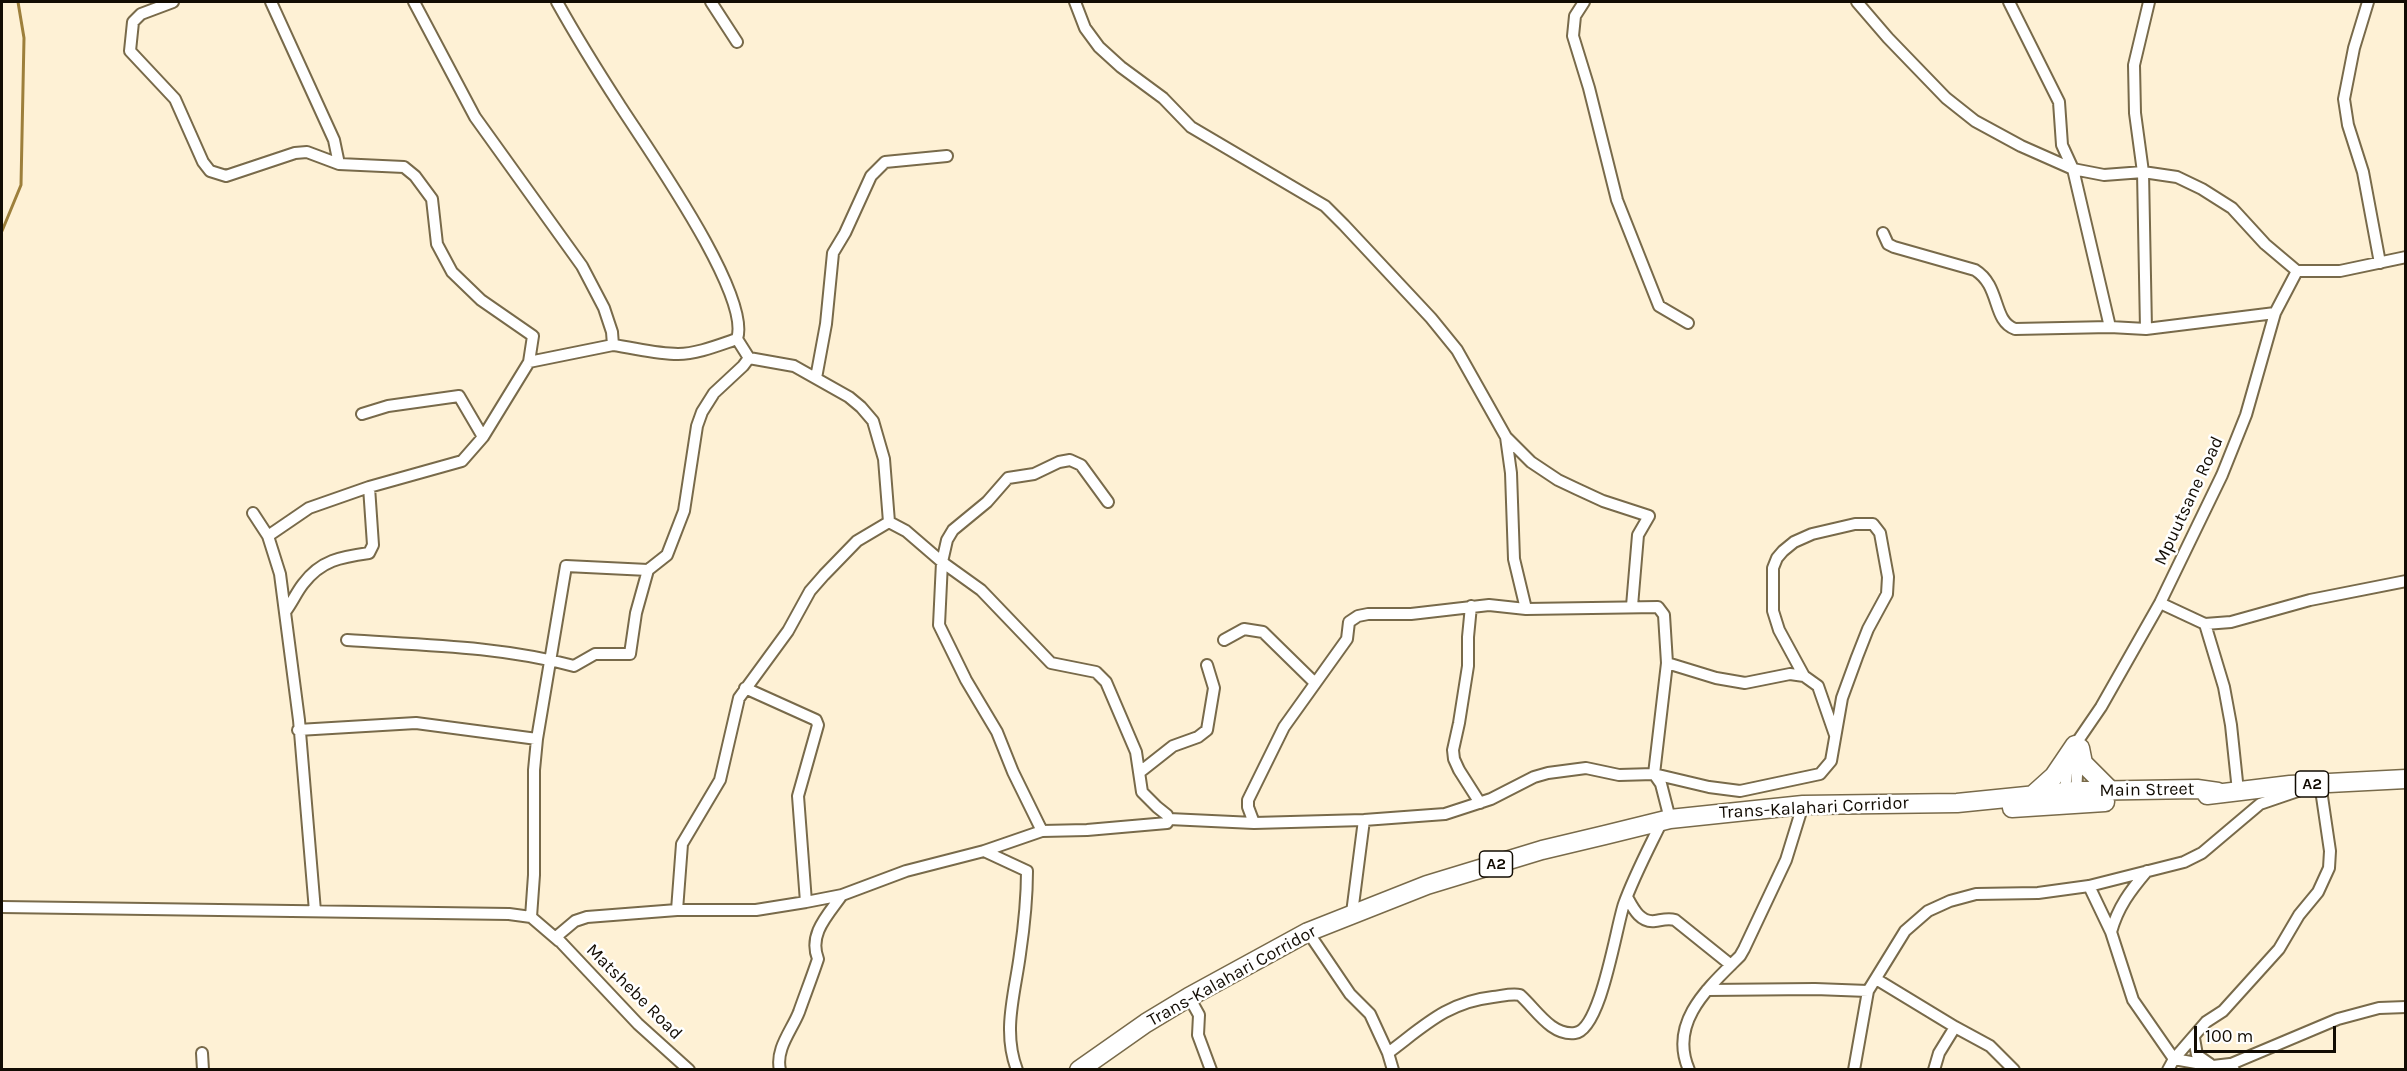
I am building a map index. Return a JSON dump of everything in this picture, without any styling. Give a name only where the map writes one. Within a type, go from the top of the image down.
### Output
[{"type":"highway","points":[[2079,742],[2083,763],[2111,791]]},
{"type":"highway","points":[[2034,794],[2054,776],[2079,742]]},
{"type":"highway","name":"Main Street","points":[[2070,798],[2111,791],[2197,789],[2218,792],[2320,783],[2406,779]]},
{"type":"highway","name":"Main Street","points":[[2070,798],[2198,797],[2218,792]]},
{"type":"highway","name":"Trans-Kalahari Corridor","points":[[1079,1070],[1146,1023],[1189,997],[1308,932],[1427,885],[1491,865],[1666,820],[1803,805],[1957,803],[2034,794],[2070,798]]},
{"type":"highway","name":"Trans-Kalahari Corridor","points":[[1957,803],[1987,809],[2070,798]]},
{"type":"street","points":[[173,2],[141,14],[133,22],[130,51],[175,99],[203,162],[210,171],[226,176],[295,153],[307,152],[339,164],[404,167],[415,176],[432,199],[437,244],[452,272],[481,300],[533,336],[529,362],[483,437],[462,461],[369,487],[309,508],[268,536]]},
{"type":"street","points":[[271,2],[334,141],[339,164]]},
{"type":"street","points":[[414,2],[475,117],[582,266],[604,308],[612,332],[613,345]]},
{"type":"street","points":[[557,2],[617,102],[678,196],[724,279],[740,328],[736,339]]},
{"type":"street","points":[[711,2],[738,42]]},
{"type":"street","points":[[1075,2],[1085,27],[1099,47],[1121,67],[1163,98],[1191,127],[1325,206],[1344,225],[1431,318],[1456,350],[1506,437],[1531,462],[1558,480],[1603,501],[1649,516],[1638,535],[1632,606]]},
{"type":"street","points":[[1584,2],[1575,16],[1573,36],[1589,88],[1617,200],[1659,306],[1688,323]]},
{"type":"street","points":[[1857,2],[1946,98],[1975,121],[2021,146],[2073,169],[2104,175],[2143,172],[2177,177],[2202,189],[2232,208],[2265,244],[2297,271],[2340,271],[2406,257]]},
{"type":"street","points":[[2009,2],[2059,102],[2062,145],[2073,169],[2110,327]]},
{"type":"street","points":[[2146,329],[2143,172],[2135,113],[2134,65],[2149,2]]},
{"type":"street","points":[[2368,2],[2354,48],[2344,99],[2348,125],[2363,172],[2380,263]]},
{"type":"street","points":[[816,378],[826,324],[833,253],[845,233],[866,184],[877,167],[885,162],[947,156]]},
{"type":"street","points":[[1883,233],[1888,244],[1894,247],[1975,270],[1983,275],[1989,283],[2002,320],[2015,329],[2110,327],[2146,329],[2275,313]]},
{"type":"street","name":"Mpuutsane Road","points":[[2079,742],[2160,603],[2222,474],[2242,425],[2275,313],[2297,271]]},
{"type":"street","points":[[529,362],[613,345],[641,348],[654,353],[681,354],[736,339]]},
{"type":"street","points":[[736,339],[749,358],[794,366],[849,397],[873,421],[884,459],[889,522]]},
{"type":"street","points":[[347,640],[492,650],[549,659],[574,666],[595,654],[630,654],[636,613],[648,570],[667,555],[678,531],[693,460],[697,426],[702,412],[714,393],[749,358]]},
{"type":"street","points":[[362,414],[388,406],[459,396],[483,437]]},
{"type":"street","points":[[1506,437],[1511,473],[1514,559],[1526,609]]},
{"type":"street","points":[[1042,831],[1013,772],[997,732],[966,680],[939,626],[942,562],[947,540],[953,530],[987,502],[1008,478],[1034,474],[1059,462],[1070,460],[1081,465],[1108,502]]},
{"type":"street","points":[[285,612],[301,586],[320,565],[346,556],[369,552],[373,545],[369,487]]},
{"type":"street","points":[[253,513],[268,536],[280,574],[299,720],[298,730],[315,911]]},
{"type":"street","points":[[889,522],[906,531],[942,562],[981,590],[1051,663],[1096,672],[1106,682],[1136,752],[1142,792],[1169,819]]},
{"type":"street","points":[[677,910],[682,844],[720,780],[739,698],[788,631],[817,583],[857,541],[889,522]]},
{"type":"street","points":[[1169,819],[1254,823],[1364,820],[1445,814],[1480,803],[1548,773],[1586,768],[1619,775],[1654,774],[1708,787],[1740,790],[1820,774],[1831,761],[1842,698],[1857,657],[1868,628],[1887,594],[1888,577],[1880,533],[1873,524],[1855,524],[1812,534],[1794,542],[1777,558],[1773,568],[1773,611],[1779,630],[1804,676],[1818,686],[1835,735]]},
{"type":"street","points":[[531,917],[534,875],[534,770],[537,739],[566,566],[648,570]]},
{"type":"street","points":[[2160,603],[2205,624],[2231,622],[2310,600],[2406,581]]},
{"type":"street","points":[[1254,823],[1248,800],[1284,727],[1347,639],[1349,622],[1358,616],[1417,613],[1489,605],[1526,609],[1658,607],[1663,612],[1667,663],[1654,774],[1661,784],[1666,820],[1627,897],[1608,970],[1591,1019],[1584,1029],[1575,1033],[1552,1026],[1538,1016],[1520,996],[1469,1000],[1438,1015],[1388,1053]]},
{"type":"street","points":[[1471,606],[1468,666],[1453,750],[1459,770],[1480,803]]},
{"type":"street","points":[[2205,624],[2224,687],[2231,725],[2238,791]]},
{"type":"street","points":[[1224,640],[1244,629],[1263,632],[1315,683]]},
{"type":"street","points":[[1667,663],[1716,678],[1745,683],[1790,674],[1804,676]]},
{"type":"street","points":[[1140,772],[1173,746],[1207,730],[1214,688],[1207,665]]},
{"type":"street","points":[[745,688],[816,720],[818,725],[798,796],[806,902]]},
{"type":"street","points":[[298,730],[416,723],[537,739]]},
{"type":"street","points":[[2070,798],[2079,742]]},
{"type":"street","points":[[1855,1069],[1868,992],[1905,931],[1928,911],[1950,901],[1976,894],[2038,893],[2090,885],[2184,862],[2202,854],[2260,804],[2320,783],[2330,851],[2329,868],[2318,892],[2299,915],[2279,949],[2223,1011],[2206,1022],[2174,1059],[2168,1070]]},
{"type":"street","points":[[1689,1070],[1682,1043],[1692,1009],[1744,949],[1786,860],[1803,805]]},
{"type":"street","points":[[556,937],[575,921],[587,917],[677,910],[756,910],[806,902],[842,895],[906,872],[984,851],[1042,831],[1087,830],[1167,823],[1169,819]]},
{"type":"street","points":[[1352,913],[1364,820]]},
{"type":"street","points":[[984,851],[1027,871],[1020,955],[1009,1023],[1010,1044],[1017,1070]]},
{"type":"street","points":[[2111,932],[2116,913],[2126,896],[2147,871]]},
{"type":"street","points":[[2090,885],[2111,932],[2133,999],[2174,1059],[2216,1068],[2232,1067],[2348,1016],[2379,1008],[2406,1007]]},
{"type":"street","points":[[780,1070],[784,1043],[798,1016],[818,959],[814,948],[815,936],[842,895]]},
{"type":"street","points":[[1627,897],[1640,916],[1649,921],[1669,918],[1675,920],[1731,965]]},
{"type":"street","points":[[2,907],[509,914],[531,917],[556,937],[638,1024],[689,1070]]},
{"type":"street","points":[[1308,932],[1350,994],[1366,1008],[1388,1053],[1393,1070]]},
{"type":"street","points":[[1876,978],[1954,1028],[1990,1046],[2014,1070]]},
{"type":"street","points":[[1707,990],[1815,989],[1868,992]]},
{"type":"street","points":[[1189,997],[1199,1015],[1198,1035],[1211,1070]]},
{"type":"street","points":[[1934,1070],[1939,1053],[1954,1028]]},
{"type":"street","points":[[2194,1038],[2197,1055],[2216,1068]]},
{"type":"street","points":[[202,1053],[203,1070]]},
{"type":"waterway","points":[[2,231],[21,185],[24,38],[18,2]]}]
